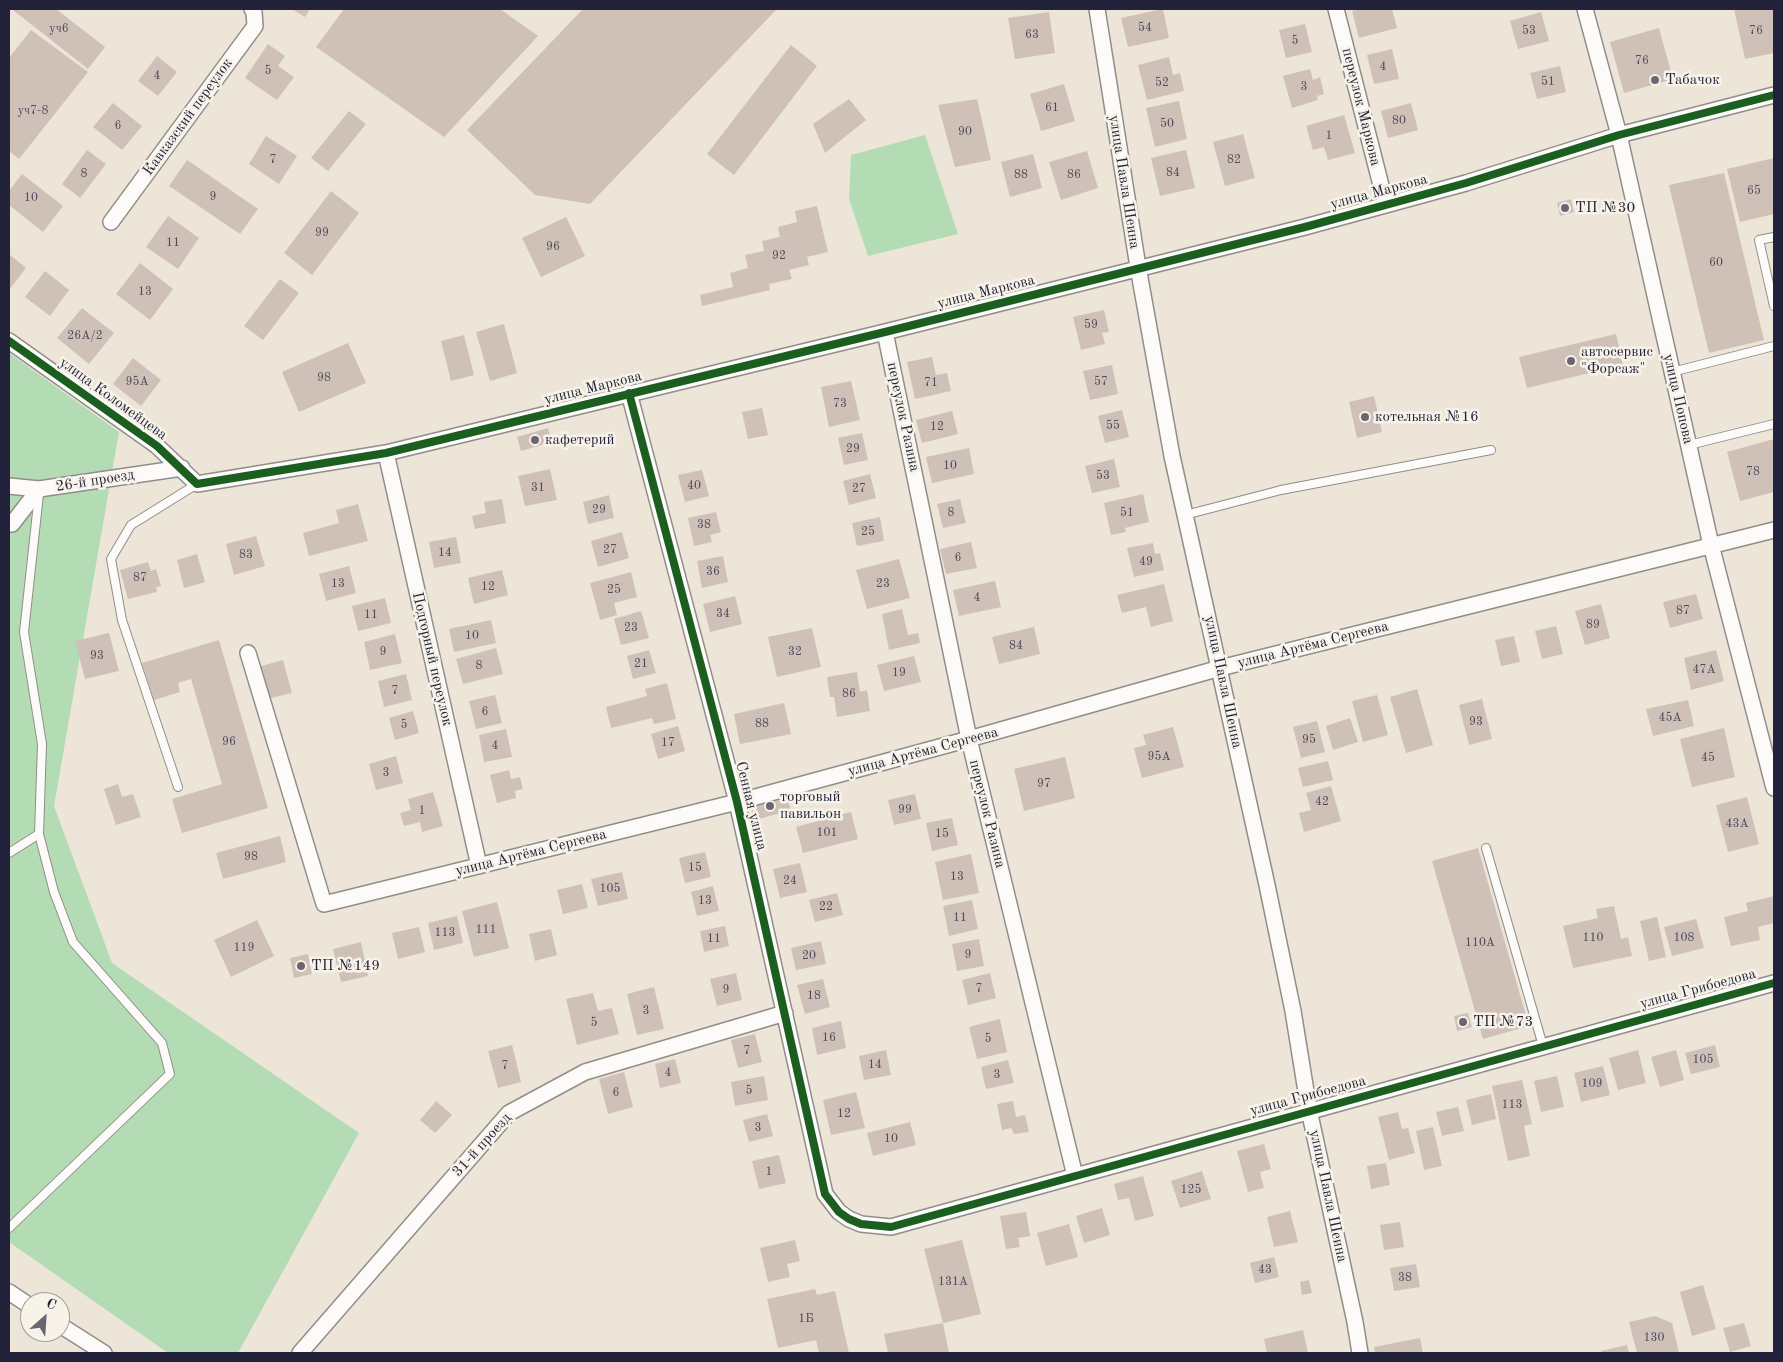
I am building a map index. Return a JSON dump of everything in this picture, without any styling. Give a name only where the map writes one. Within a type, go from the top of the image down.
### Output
[{"type":"street","name":"Кавказский переулок","points":[[110,222],[255,26],[252,9]]},
{"type":"street","name":"улица Павла Шеина","points":[[1096,9],[1138,267],[1172,456],[1220,668],[1293,1011],[1309,1110],[1360,1353]]},
{"type":"street","name":"переулок Маркова","points":[[1336,9],[1386,204]]},
{"type":"street","name":"улица Попова","points":[[1584,9],[1619,135],[1711,545],[1774,788]]},
{"type":"street","name":"улица Маркова","points":[[197,484],[386,453],[885,332],[1138,267],[1305,227],[1466,183],[1619,135],[1774,95]]},
{"type":"street","name":"переулок Разина","points":[[885,332],[969,739],[1075,1176]]},
{"type":"street","name":"улица Коломейцева","points":[[9,341],[157,446],[197,484]]},
{"type":"street","name":"Сенная улица","points":[[629,393],[737,802],[825,1194],[839,1212],[849,1219]]},
{"type":"street","name":"Подгорный переулок","points":[[386,453],[479,866]]},
{"type":"street","name":"26-й проезд","points":[[9,486],[39,489],[182,468]]},
{"type":"street","points":[[9,524],[12,524],[39,489]]},
{"type":"street","name":"улица Артёма Сергеева","points":[[248,653],[324,904],[737,802],[1220,668],[1774,530]]},
{"type":"street","name":"улица Грибоедова","points":[[849,1219],[861,1224],[890,1227],[1774,983]]},
{"type":"street","name":"31-й проезд","points":[[300,1353],[509,1113],[585,1072],[785,1013]]},
{"type":"street","points":[[9,1292],[20,1299]]},
{"type":"street","points":[[70,1331],[104,1353]]},
{"type":"lane","points":[[1774,237],[1759,240],[1774,306]]},
{"type":"lane","points":[[1672,372],[1774,346]]},
{"type":"lane","points":[[1689,445],[1774,424]]},
{"type":"lane","points":[[1185,515],[1281,490],[1491,450]]},
{"type":"lane","points":[[178,787],[122,620],[111,559],[131,525],[197,484]]},
{"type":"lane","points":[[9,1228],[170,1074],[162,1043],[74,942],[54,892],[39,834],[42,744],[24,632],[39,489]]},
{"type":"lane","points":[[9,853],[39,834]]},
{"type":"lane","points":[[1486,848],[1543,1046]]},
{"type":"green space","points":[[925,135],[958,234],[868,256],[849,199],[851,155]]},
{"type":"green space","points":[[9,353],[119,432],[54,806],[112,963],[359,1133],[238,1353],[168,1353],[9,1242]]},
{"type":"building","points":[[14,9],[56,9],[105,47],[88,69]]},
{"type":"building","points":[[292,9],[310,9],[305,17]]},
{"type":"building","points":[[344,9],[500,9],[538,36],[444,137],[316,47]]},
{"type":"building","points":[[583,9],[777,9],[590,204],[535,195],[467,130]]},
{"type":"building","points":[[1163,9],[1169,38],[1128,47],[1121,18]]},
{"type":"building","points":[[1360,9],[1392,9],[1397,28],[1359,38],[1352,11]]},
{"type":"building","points":[[1734,9],[1774,9],[1774,53],[1745,59]]},
{"type":"building","points":[[1049,12],[1055,53],[1015,59],[1008,18]]},
{"type":"building","points":[[1541,12],[1549,41],[1518,49],[1510,21]]},
{"type":"building","points":[[1305,24],[1312,52],[1286,58],[1279,30]]},
{"type":"building","points":[[1659,28],[1673,79],[1624,93],[1610,42]]},
{"type":"building","points":[[31,30],[88,72],[19,159],[9,151],[9,58]]},
{"type":"building","points":[[268,44],[285,56],[278,66],[294,77],[277,100],[245,78]]},
{"type":"building","points":[[791,45],[817,66],[734,175],[707,154]]},
{"type":"building","points":[[1392,49],[1399,79],[1374,84],[1367,55]]},
{"type":"building","points":[[157,56],[177,72],[158,96],[138,81]]},
{"type":"building","points":[[1169,57],[1173,75],[1180,73],[1184,91],[1147,100],[1138,65]]},
{"type":"building","points":[[1560,66],[1566,92],[1537,99],[1530,73]]},
{"type":"building","points":[[1310,69],[1313,80],[1320,77],[1324,94],[1317,96],[1318,100],[1292,108],[1283,76]]},
{"type":"building","points":[[1064,84],[1075,121],[1041,131],[1030,94]]},
{"type":"building","points":[[849,99],[866,120],[825,153],[813,124]]},
{"type":"building","points":[[977,99],[991,160],[955,167],[938,105]]},
{"type":"building","points":[[1179,101],[1187,139],[1155,147],[1146,108]]},
{"type":"building","points":[[113,103],[142,126],[122,150],[93,127]]},
{"type":"building","points":[[1411,103],[1418,130],[1388,138],[1381,111]]},
{"type":"building","points":[[349,111],[366,124],[328,171],[311,158]]},
{"type":"building","points":[[1344,115],[1355,153],[1328,160],[1324,147],[1313,150],[1306,126]]},
{"type":"building","points":[[1243,134],[1255,178],[1225,186],[1213,142]]},
{"type":"building","points":[[266,136],[297,156],[279,184],[249,164]]},
{"type":"building","points":[[87,150],[106,164],[80,198],[62,184]]},
{"type":"building","points":[[1186,150],[1195,188],[1160,196],[1151,158]]},
{"type":"building","points":[[1087,151],[1098,188],[1061,200],[1049,162]]},
{"type":"building","points":[[1033,154],[1042,188],[1010,197],[1001,162]]},
{"type":"building","points":[[1774,158],[1774,214],[1740,222],[1727,169]]},
{"type":"building","points":[[187,160],[258,209],[240,234],[169,186]]},
{"type":"building","points":[[1724,173],[1764,340],[1709,353],[1669,185]]},
{"type":"building","points":[[22,174],[63,206],[43,232],[9,205],[9,191]]},
{"type":"building","points":[[331,191],[359,213],[312,275],[284,253]]},
{"type":"building","name":"ТП №30","points":[[1571,199],[1574,212],[1560,216],[1557,203]]},
{"type":"building","points":[[817,206],[828,252],[807,257],[809,265],[789,270],[792,279],[769,284],[770,290],[702,306],[700,295],[733,287],[730,273],[748,268],[745,255],[764,251],[762,241],[780,237],[778,227],[797,222],[795,211]]},
{"type":"building","points":[[168,216],[199,238],[178,269],[146,247]]},
{"type":"building","points":[[566,217],[585,256],[541,277],[522,238]]},
{"type":"building","points":[[9,254],[26,268],[9,290]]},
{"type":"building","points":[[140,263],[173,289],[150,320],[116,294]]},
{"type":"building","points":[[45,271],[69,290],[50,316],[25,297]]},
{"type":"building","points":[[280,279],[299,293],[263,340],[244,326]]},
{"type":"building","points":[[82,308],[114,333],[89,364],[57,338]]},
{"type":"building","points":[[1104,310],[1109,332],[1102,333],[1105,344],[1081,350],[1073,317]]},
{"type":"building","points":[[504,324],[517,373],[490,381],[476,332]]},
{"type":"building","name":"автосервис \"Форсаж\"","points":[[1616,334],[1623,365],[1527,388],[1519,357]]},
{"type":"building","points":[[464,335],[474,375],[451,381],[441,341]]},
{"type":"building","points":[[348,343],[366,383],[299,412],[282,372]]},
{"type":"building","points":[[932,357],[936,375],[947,373],[951,391],[915,399],[907,362]]},
{"type":"building","points":[[133,358],[161,380],[141,406],[113,384]]},
{"type":"building","points":[[1112,365],[1118,394],[1090,400],[1083,371]]},
{"type":"building","points":[[851,381],[860,420],[829,427],[821,387]]},
{"type":"building","name":"котельная №16","points":[[1374,396],[1382,432],[1357,438],[1349,402]]},
{"type":"building","points":[[762,408],[768,435],[748,439],[742,412]]},
{"type":"building","points":[[1122,410],[1129,437],[1105,443],[1098,416]]},
{"type":"building","points":[[952,411],[958,434],[922,443],[916,420]]},
{"type":"building","name":"кафетерий","points":[[548,428],[552,442],[521,451],[517,437]]},
{"type":"building","points":[[862,433],[868,460],[844,465],[838,438]]},
{"type":"building","points":[[1774,439],[1774,492],[1740,501],[1727,452]]},
{"type":"building","points":[[969,448],[974,474],[932,483],[926,457]]},
{"type":"building","points":[[1114,459],[1120,487],[1092,493],[1085,466]]},
{"type":"building","points":[[550,469],[557,500],[525,506],[518,476]]},
{"type":"building","points":[[702,470],[709,496],[685,502],[678,475]]},
{"type":"building","points":[[870,474],[876,498],[849,505],[843,481]]},
{"type":"building","points":[[1143,494],[1149,522],[1125,528],[1126,532],[1111,535],[1104,503]]},
{"type":"building","points":[[609,495],[614,518],[588,524],[583,502]]},
{"type":"building","points":[[502,499],[506,523],[475,529],[472,516],[486,513],[484,502]]},
{"type":"building","points":[[960,499],[966,523],[943,528],[937,504]]},
{"type":"building","points":[[358,504],[368,541],[309,556],[303,533],[339,523],[336,510]]},
{"type":"building","points":[[716,512],[721,532],[710,535],[712,542],[694,546],[688,518]]},
{"type":"building","points":[[880,517],[884,541],[857,546],[852,523]]},
{"type":"building","points":[[622,532],[629,558],[598,567],[591,541]]},
{"type":"building","points":[[256,536],[265,566],[234,575],[226,544]]},
{"type":"building","points":[[456,537],[461,563],[434,568],[429,542]]},
{"type":"building","points":[[971,542],[977,568],[946,574],[940,549]]},
{"type":"building","points":[[1153,543],[1155,554],[1160,553],[1164,570],[1134,577],[1127,548]]},
{"type":"building","points":[[197,554],[205,582],[184,588],[177,560]]},
{"type":"building","points":[[723,556],[728,582],[702,588],[697,561]]},
{"type":"building","points":[[899,559],[910,598],[867,609],[856,570]]},
{"type":"building","points":[[148,562],[151,571],[156,569],[161,586],[156,587],[157,592],[128,599],[120,570]]},
{"type":"building","points":[[349,566],[356,593],[326,601],[319,574]]},
{"type":"building","points":[[502,570],[508,595],[474,604],[468,578]]},
{"type":"building","points":[[631,572],[637,597],[614,603],[617,615],[600,620],[590,583]]},
{"type":"building","points":[[995,581],[1001,607],[959,616],[953,590]]},
{"type":"building","points":[[1164,584],[1173,621],[1151,627],[1146,607],[1122,613],[1117,595]]},
{"type":"building","points":[[1696,594],[1703,619],[1670,628],[1663,602]]},
{"type":"building","points":[[735,596],[742,624],[710,632],[703,604]]},
{"type":"building","points":[[385,598],[391,623],[358,631],[352,606]]},
{"type":"building","points":[[1601,604],[1610,638],[1585,645],[1575,611]]},
{"type":"building","points":[[902,609],[908,635],[918,633],[920,643],[889,650],[882,614]]},
{"type":"building","points":[[641,611],[649,638],[621,645],[614,619]]},
{"type":"building","points":[[491,620],[496,643],[454,652],[449,629]]},
{"type":"building","points":[[1556,626],[1563,654],[1542,659],[1535,631]]},
{"type":"building","points":[[1034,627],[1040,654],[999,664],[992,637]]},
{"type":"building","points":[[812,628],[821,667],[777,677],[768,637]]},
{"type":"building","points":[[109,633],[119,671],[85,679],[75,641]]},
{"type":"building","points":[[395,634],[402,663],[370,670],[364,642]]},
{"type":"building","points":[[1514,636],[1520,662],[1501,666],[1495,640]]},
{"type":"building","points":[[219,640],[268,808],[182,833],[172,799],[222,784],[191,679],[178,683],[180,692],[154,700],[142,663]]},
{"type":"building","points":[[496,648],[503,674],[463,684],[456,659]]},
{"type":"building","points":[[649,650],[656,673],[633,679],[627,656]]},
{"type":"building","points":[[1716,650],[1724,681],[1691,690],[1684,658]]},
{"type":"building","points":[[914,656],[921,682],[884,691],[877,665]]},
{"type":"building","points":[[283,660],[292,693],[267,699],[258,667]]},
{"type":"building","points":[[857,672],[860,692],[867,690],[870,711],[837,717],[834,697],[830,697],[827,677]]},
{"type":"building","points":[[406,674],[412,700],[384,707],[378,681]]},
{"type":"building","points":[[667,683],[676,719],[654,724],[652,718],[611,728],[606,707],[647,696],[645,689]]},
{"type":"building","points":[[1417,689],[1433,745],[1406,753],[1390,697]]},
{"type":"building","points":[[495,695],[502,723],[476,729],[469,701]]},
{"type":"building","points":[[1377,695],[1388,735],[1363,742],[1352,701]]},
{"type":"building","points":[[1482,699],[1492,739],[1469,745],[1459,705]]},
{"type":"building","points":[[1688,700],[1694,726],[1653,736],[1646,709]]},
{"type":"building","points":[[784,703],[791,734],[740,744],[734,714]]},
{"type":"building","points":[[413,711],[419,733],[395,740],[389,718]]},
{"type":"building","points":[[1350,718],[1358,742],[1333,750],[1326,726]]},
{"type":"building","points":[[1317,721],[1325,752],[1301,758],[1293,727]]},
{"type":"building","points":[[678,726],[685,751],[658,759],[651,734]]},
{"type":"building","points":[[1173,727],[1184,767],[1142,778],[1134,748],[1146,745],[1143,735]]},
{"type":"building","points":[[1724,728],[1735,777],[1692,787],[1680,739]]},
{"type":"building","points":[[506,729],[512,757],[484,762],[479,735]]},
{"type":"building","points":[[396,756],[403,783],[376,790],[369,764]]},
{"type":"building","points":[[1065,757],[1075,798],[1024,811],[1014,769]]},
{"type":"building","points":[[1328,761],[1333,780],[1303,787],[1298,768]]},
{"type":"building","points":[[509,770],[511,779],[520,777],[523,789],[515,791],[516,798],[497,803],[490,775]]},
{"type":"building","points":[[118,784],[122,797],[133,794],[141,817],[116,825],[104,789]]},
{"type":"building","points":[[1331,786],[1341,821],[1304,832],[1299,813],[1311,810],[1306,793]]},
{"type":"building","points":[[433,792],[443,826],[422,832],[420,822],[404,826],[400,813],[411,810],[408,799]]},
{"type":"building","name":"торговый павильон","points":[[785,792],[791,810],[755,820],[749,802]]},
{"type":"building","points":[[915,794],[921,819],[894,825],[888,800]]},
{"type":"building","points":[[1747,797],[1759,844],[1728,852],[1716,805]]},
{"type":"building","points":[[851,812],[858,839],[803,853],[796,827]]},
{"type":"building","points":[[952,818],[958,845],[932,851],[926,823]]},
{"type":"building","points":[[280,836],[286,862],[223,879],[216,853]]},
{"type":"building","points":[[1478,848],[1529,1026],[1483,1039],[1432,861]]},
{"type":"building","points":[[705,852],[711,877],[685,883],[679,858]]},
{"type":"building","points":[[971,854],[979,893],[943,900],[935,862]]},
{"type":"building","points":[[800,863],[807,892],[780,898],[773,869]]},
{"type":"building","points":[[622,872],[628,899],[598,906],[591,879]]},
{"type":"building","points":[[582,884],[588,908],[563,914],[557,890]]},
{"type":"building","points":[[713,886],[719,911],[697,916],[691,892]]},
{"type":"building","points":[[837,893],[843,915],[815,922],[809,900]]},
{"type":"building","points":[[1774,896],[1774,923],[1758,927],[1760,940],[1731,946],[1724,917],[1748,911],[1746,903]]},
{"type":"building","points":[[972,900],[978,929],[949,936],[943,906]]},
{"type":"building","points":[[497,902],[509,948],[474,957],[462,911]]},
{"type":"building","points":[[1614,906],[1621,939],[1628,937],[1632,956],[1573,968],[1563,926],[1598,918],[1596,909]]},
{"type":"building","points":[[457,916],[463,943],[434,950],[428,923]]},
{"type":"building","points":[[1657,917],[1666,957],[1649,961],[1640,921]]},
{"type":"building","points":[[1696,919],[1704,948],[1672,956],[1664,927]]},
{"type":"building","points":[[257,920],[274,956],[231,977],[214,940]]},
{"type":"building","points":[[725,926],[729,946],[704,952],[700,931]]},
{"type":"building","points":[[419,927],[425,952],[398,959],[392,933]]},
{"type":"building","points":[[551,929],[557,955],[535,961],[529,934]]},
{"type":"building","points":[[979,939],[984,966],[957,971],[952,944]]},
{"type":"building","points":[[821,941],[826,964],[796,970],[791,948]]},
{"type":"building","points":[[361,942],[368,976],[341,982],[333,949]]},
{"type":"building","name":"ТП №149","points":[[308,954],[312,974],[294,978],[290,958]]},
{"type":"building","points":[[736,973],[742,1000],[717,1006],[710,979]]},
{"type":"building","points":[[990,973],[996,998],[968,1005],[962,980]]},
{"type":"building","points":[[823,979],[830,1007],[805,1014],[797,985]]},
{"type":"building","points":[[654,987],[664,1029],[637,1035],[627,994]]},
{"type":"building","points":[[593,993],[598,1011],[612,1008],[619,1034],[577,1045],[566,999]]},
{"type":"building","name":"ТП №73","points":[[1468,1013],[1472,1027],[1457,1031],[1454,1016]]},
{"type":"building","points":[[1000,1019],[1007,1052],[977,1059],[969,1027]]},
{"type":"building","points":[[841,1021],[846,1048],[817,1055],[812,1028]]},
{"type":"building","points":[[755,1034],[762,1062],[738,1068],[731,1040]]},
{"type":"building","points":[[512,1045],[521,1082],[498,1088],[488,1051]]},
{"type":"building","points":[[1715,1045],[1720,1067],[1691,1074],[1685,1053]]},
{"type":"building","points":[[886,1050],[891,1075],[864,1080],[859,1056]]},
{"type":"building","points":[[1638,1050],[1646,1083],[1618,1090],[1609,1058]]},
{"type":"building","points":[[1676,1050],[1684,1080],[1660,1087],[1651,1057]]},
{"type":"building","points":[[675,1059],[681,1083],[660,1088],[655,1064]]},
{"type":"building","points":[[1008,1060],[1014,1083],[986,1089],[981,1067]]},
{"type":"building","points":[[1603,1066],[1610,1095],[1581,1102],[1574,1073]]},
{"type":"building","points":[[624,1072],[633,1107],[608,1114],[599,1079]]},
{"type":"building","points":[[764,1076],[768,1100],[735,1106],[731,1082]]},
{"type":"building","points":[[1557,1076],[1564,1107],[1541,1112],[1534,1081]]},
{"type":"building","points":[[1522,1080],[1532,1124],[1524,1126],[1530,1156],[1508,1161],[1492,1086]]},
{"type":"building","points":[[856,1092],[865,1128],[831,1135],[823,1100]]},
{"type":"building","points":[[1491,1094],[1496,1119],[1472,1125],[1466,1100]]},
{"type":"building","points":[[436,1101],[452,1115],[435,1133],[420,1120]]},
{"type":"building","points":[[1013,1101],[1016,1117],[1025,1115],[1029,1132],[1014,1134],[1011,1128],[1002,1130],[997,1104]]},
{"type":"building","points":[[1458,1107],[1464,1131],[1442,1136],[1436,1112]]},
{"type":"building","points":[[1398,1112],[1402,1129],[1408,1128],[1415,1153],[1389,1160],[1378,1117]]},
{"type":"building","points":[[767,1114],[773,1136],[749,1142],[743,1120]]},
{"type":"building","points":[[910,1122],[916,1145],[873,1156],[867,1133]]},
{"type":"building","points":[[1433,1127],[1442,1166],[1424,1170],[1416,1131]]},
{"type":"building","points":[[1264,1144],[1271,1169],[1260,1172],[1264,1188],[1248,1192],[1237,1151]]},
{"type":"building","points":[[779,1155],[786,1183],[759,1189],[752,1161]]},
{"type":"building","points":[[1386,1163],[1390,1185],[1371,1189],[1367,1166]]},
{"type":"building","points":[[1202,1171],[1211,1199],[1180,1208],[1171,1181]]},
{"type":"building","points":[[1143,1176],[1154,1216],[1135,1221],[1129,1198],[1118,1200],[1114,1184]]},
{"type":"building","points":[[1102,1208],[1110,1235],[1084,1243],[1076,1216]]},
{"type":"building","points":[[1290,1211],[1298,1242],[1274,1247],[1267,1217]]},
{"type":"building","points":[[1026,1212],[1030,1236],[1018,1238],[1020,1247],[1006,1249],[1000,1216]]},
{"type":"building","points":[[1400,1222],[1404,1247],[1384,1250],[1380,1225]]},
{"type":"building","points":[[1069,1224],[1078,1257],[1046,1266],[1037,1233]]},
{"type":"building","points":[[795,1240],[800,1261],[787,1264],[790,1277],[768,1282],[760,1248]]},
{"type":"building","points":[[962,1240],[981,1314],[943,1323],[924,1249]]},
{"type":"building","points":[[1274,1257],[1279,1277],[1255,1283],[1250,1263]]},
{"type":"building","points":[[1416,1264],[1420,1287],[1394,1291],[1390,1268]]},
{"type":"building","points":[[1309,1280],[1312,1293],[1302,1295],[1300,1282]]},
{"type":"building","points":[[1703,1285],[1716,1329],[1692,1336],[1680,1292]]},
{"type":"building","points":[[815,1289],[817,1295],[835,1291],[849,1353],[819,1353],[816,1340],[778,1348],[767,1299]]},
{"type":"building","points":[[1655,1316],[1672,1323],[1679,1353],[1637,1353],[1629,1322]]},
{"type":"building","points":[[943,1323],[949,1353],[888,1353],[884,1334]]},
{"type":"building","points":[[1744,1323],[1751,1346],[1730,1352],[1723,1328]]},
{"type":"building","points":[[1303,1330],[1308,1353],[1267,1353],[1264,1339]]},
{"type":"building","points":[[1420,1338],[1423,1353],[1375,1353],[1374,1347]]},
{"type":"building","points":[[1627,1345],[1629,1353],[1602,1353],[1601,1351]]},
{"type":"cycle path","points":[[9,341],[157,446],[197,484],[386,453],[885,332],[1305,227],[1466,183],[1619,135],[1774,95]]},
{"type":"cycle path","points":[[629,393],[737,802],[825,1194],[839,1212],[849,1219],[861,1224],[891,1227],[1774,983]]},
{"type":"place","name":"Табачок","points":[[1655,80]]},
{"type":"place","name":"ТП №30","points":[[1565,208]]},
{"type":"place","name":"автосервис \"Форсаж\"","points":[[1571,361]]},
{"type":"place","name":"котельная №16","points":[[1365,417]]},
{"type":"place","name":"кафетерий","points":[[535,440]]},
{"type":"place","name":"торговый павильон","points":[[770,806]]},
{"type":"place","name":"ТП №149","points":[[301,966]]},
{"type":"place","name":"ТП №73","points":[[1463,1022]]}]
